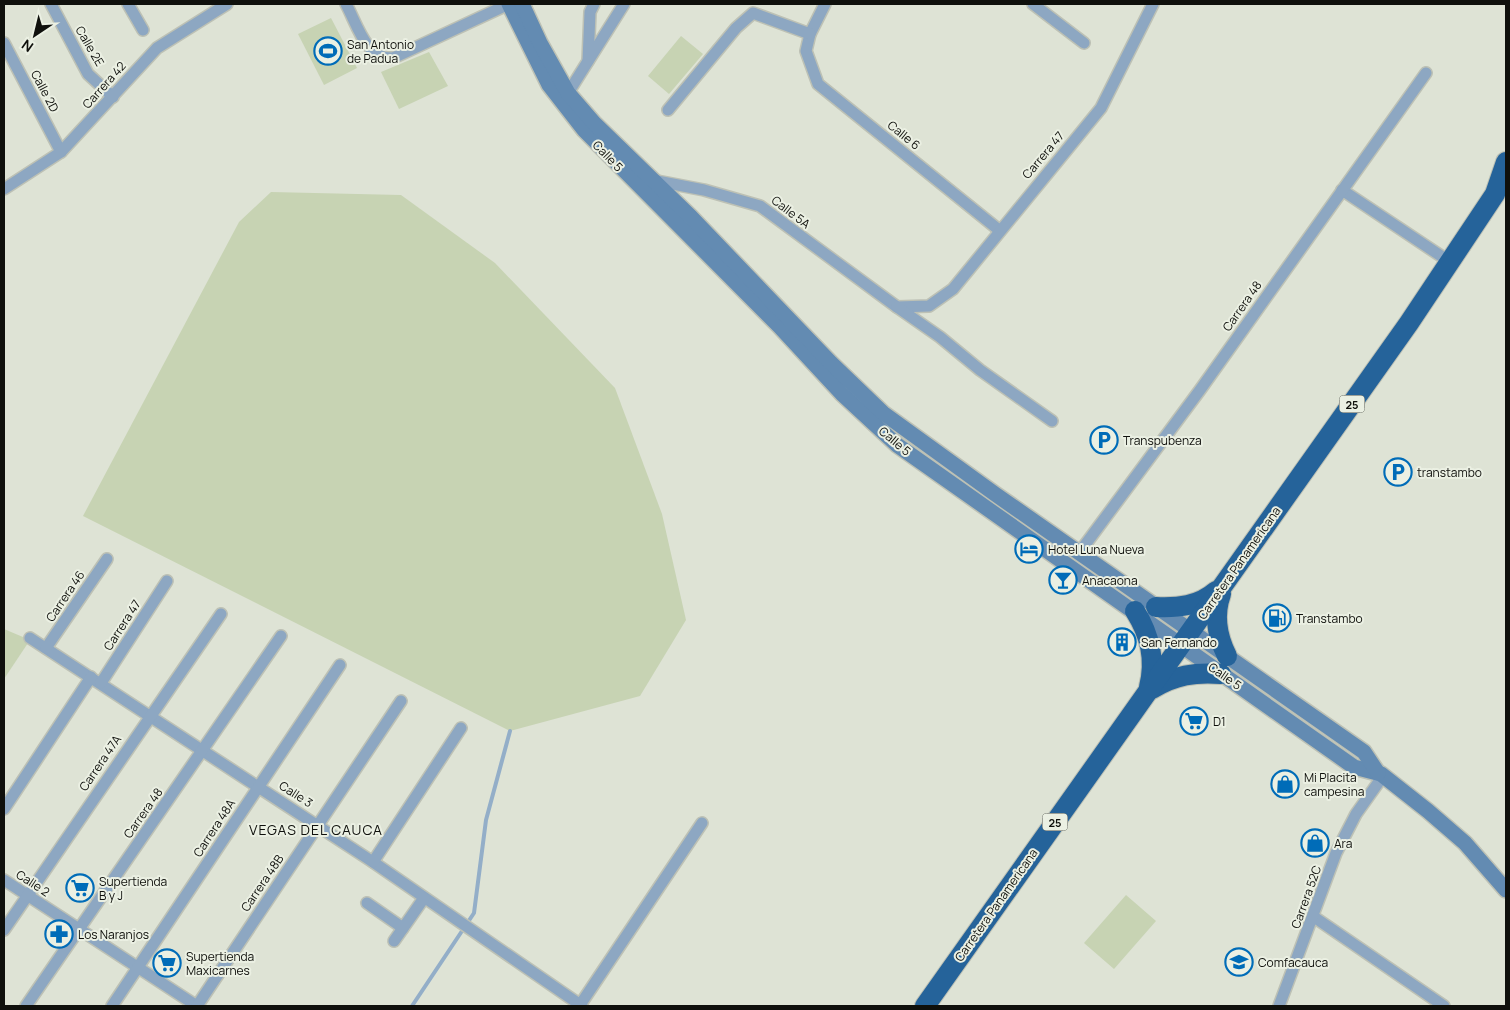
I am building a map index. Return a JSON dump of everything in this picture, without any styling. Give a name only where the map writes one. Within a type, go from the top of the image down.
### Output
[{"type":"highway","name":"Carretera Panamericana","points":[[925,1006],[1224,585],[1450,262],[1495,194],[1506,162]]},
{"type":"highway","points":[[1148,691],[1165,681],[1183,674],[1202,672],[1224,665],[1216,621],[1218,602],[1224,585]]},
{"type":"highway","points":[[1156,607],[1174,608],[1193,605],[1210,597],[1224,585]]},
{"type":"highway","points":[[1135,611],[1150,642],[1153,658],[1148,691]]},
{"type":"main road","name":"Calle 5","points":[[509,4],[549,85],[584,130],[779,326],[842,394],[897,445],[1135,611],[1186,638],[1224,665],[1354,767],[1381,774],[1448,828],[1506,890]]},
{"type":"main road","name":"Calle 5","points":[[522,4],[540,43],[568,93],[594,123],[691,217],[831,363],[883,413],[1156,607],[1186,638]]},
{"type":"street","name":"Calle 2E","points":[[51,4],[88,74],[113,97]]},
{"type":"street","points":[[128,4],[143,30]]},
{"type":"street","name":"Carrera 42","points":[[4,189],[62,152],[157,48],[227,4]]},
{"type":"street","points":[[347,4],[372,52],[382,59],[393,58],[509,4]]},
{"type":"street","points":[[588,62],[590,12],[594,4]]},
{"type":"street","points":[[568,93],[624,4]]},
{"type":"street","points":[[668,110],[736,28],[753,13],[810,34],[825,4]]},
{"type":"street","points":[[1033,4],[1084,43]]},
{"type":"street","name":"Carrera 47","points":[[897,306],[929,306],[953,289],[999,230],[1101,108],[1153,4]]},
{"type":"street","name":"Calle 6","points":[[810,34],[806,51],[818,84],[999,230]]},
{"type":"street","name":"Calle 2D","points":[[4,44],[62,152]]},
{"type":"street","name":"Carrera 48","points":[[1079,553],[1200,390],[1426,73]]},
{"type":"street","name":"Calle 5A","points":[[651,180],[704,190],[760,206],[940,337],[980,370],[1052,421]]},
{"type":"street","points":[[1342,190],[1450,262]]},
{"type":"street","name":"Carrera 46","points":[[46,648],[107,559]]},
{"type":"street","name":"Carrera 47","points":[[96,680],[167,581]]},
{"type":"street","name":"Carrera 47A","points":[[4,930],[149,716],[221,614]]},
{"type":"street","name":"Carrera 48","points":[[26,1006],[203,752],[281,636]]},
{"type":"street","name":"Calle 3","points":[[30,638],[373,862],[581,1006]]},
{"type":"street","name":"Carrera 48A","points":[[112,1006],[340,665]]},
{"type":"street","points":[[4,809],[96,680]]},
{"type":"street","name":"Carrera 48B","points":[[197,1006],[402,701]]},
{"type":"street","points":[[373,862],[461,728]]},
{"type":"street","name":"Carrera 52C","points":[[1278,1006],[1314,917],[1336,853],[1356,814],[1381,774]]},
{"type":"street","points":[[581,1006],[702,823]]},
{"type":"street","name":"Calle 2","points":[[4,880],[197,1006]]},
{"type":"street","points":[[394,942],[424,898]]},
{"type":"street","points":[[367,902],[403,928]]},
{"type":"street","points":[[1314,917],[1444,1006]]},
{"type":"green space","name":"San Antonio de Padua","points":[[331,18],[357,68],[324,85],[298,34]]},
{"type":"green space","points":[[681,36],[703,54],[669,94],[648,76]]},
{"type":"green space","points":[[429,52],[448,86],[399,109],[381,72]]},
{"type":"green space","points":[[271,192],[401,195],[495,263],[615,388],[662,514],[686,620],[640,696],[510,731],[83,516],[239,222]]},
{"type":"green space","points":[[4,629],[30,640],[4,679]]},
{"type":"green space","points":[[1126,895],[1156,921],[1114,969],[1084,943]]},
{"type":"waterway","points":[[412,1006],[474,913],[486,820],[510,731]]},
{"type":"place","name":"San Antonio de Padua","points":[[328,51]]},
{"type":"place","name":"Transpubenza","points":[[1104,440]]},
{"type":"place","name":"transtambo","points":[[1398,472]]},
{"type":"place","name":"Hotel Luna Nueva","points":[[1029,549]]},
{"type":"place","name":"Anacaona","points":[[1063,580]]},
{"type":"place","name":"Transtambo","points":[[1277,618]]},
{"type":"place","name":"San Fernando","points":[[1122,642]]},
{"type":"place","name":"D1","points":[[1194,721]]},
{"type":"place","name":"Mi Placita campesina","points":[[1285,784]]},
{"type":"place","name":"Ara","points":[[1315,843]]},
{"type":"place","name":"Supertienda B y J","points":[[80,888]]},
{"type":"place","name":"Los Naranjos","points":[[59,934]]},
{"type":"place","name":"Comfacauca","points":[[1239,962]]},
{"type":"place","name":"Supertienda Maxicarnes","points":[[167,963]]},
{"type":"district","name":"VEGAS DEL CAUCA","points":[[316,829]]}]
